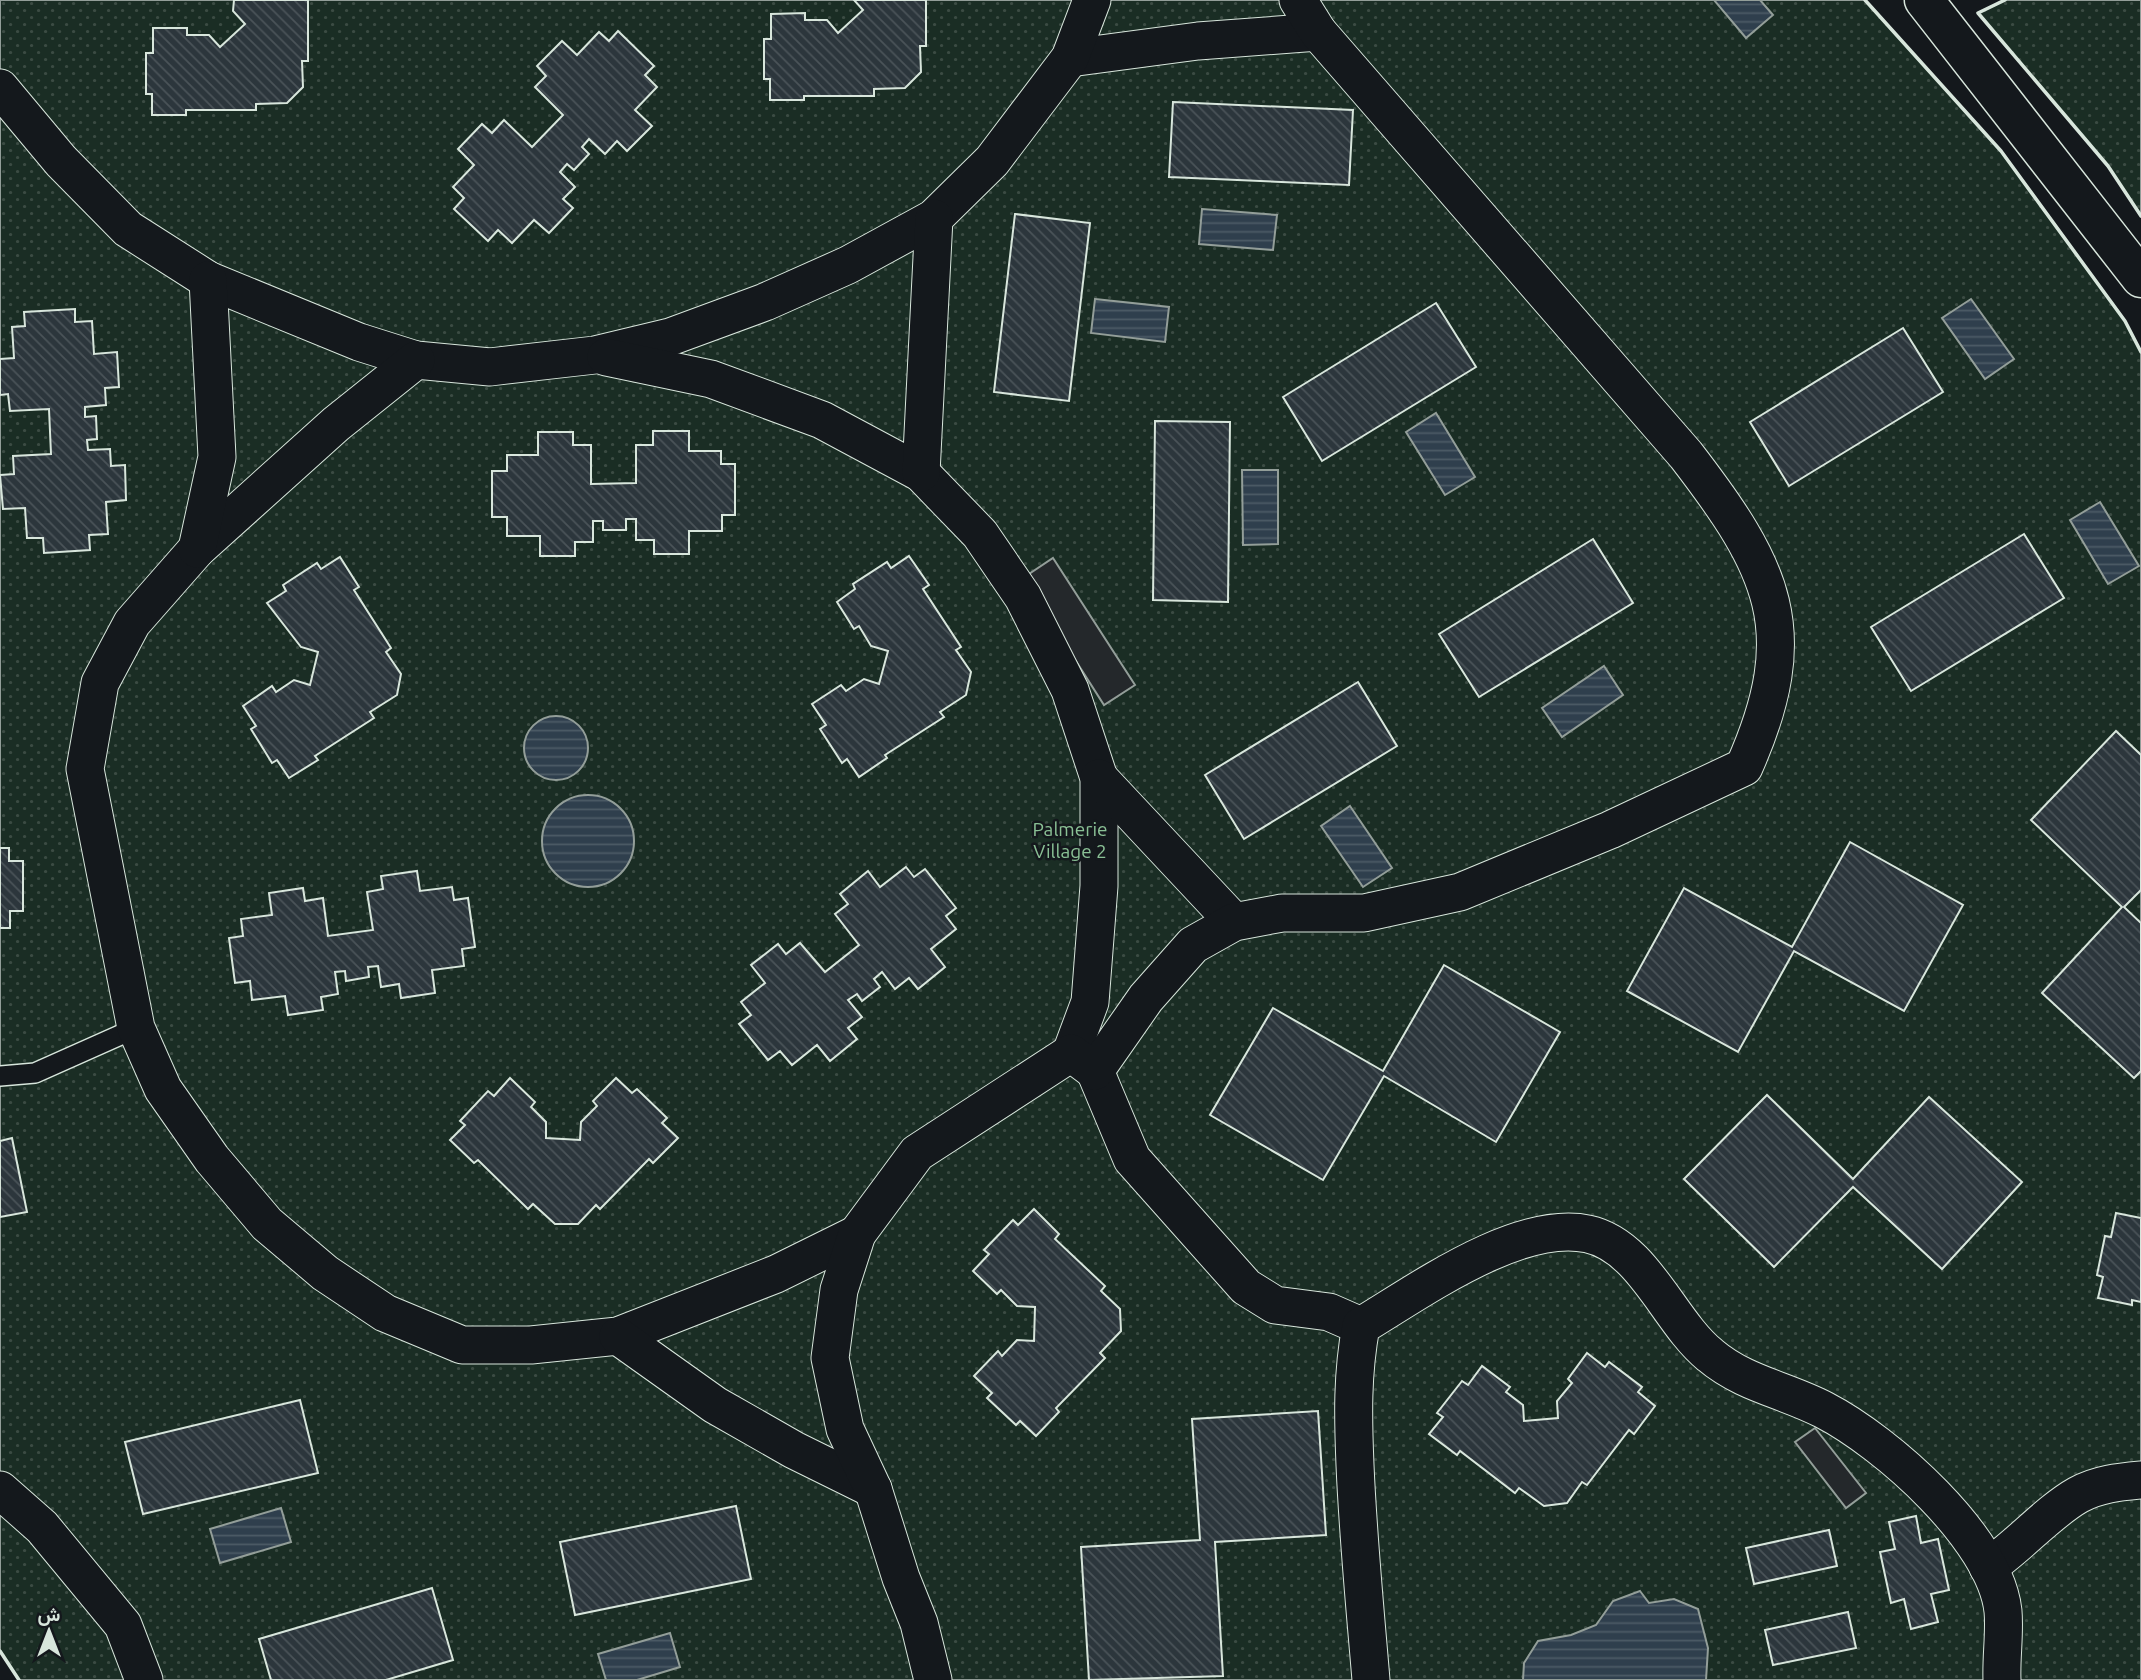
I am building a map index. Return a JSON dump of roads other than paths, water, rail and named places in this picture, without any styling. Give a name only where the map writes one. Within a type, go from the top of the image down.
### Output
[{"type":"street","points":[[0,88],[61,162],[128,229],[208,280],[359,342],[416,360],[490,367],[595,355],[670,337],[765,302],[848,265],[934,218],[992,161],[1070,58],[1092,0]]},
{"type":"street","points":[[933,1680],[919,1623],[901,1578],[873,1489],[845,1429],[830,1357],[839,1290],[857,1234],[917,1153],[1083,1062],[1193,945],[1234,922],[1282,913],[1364,913],[1460,892],[1610,830],[1744,767],[1765,720],[1774,683],[1777,648],[1772,604],[1756,559],[1722,502],[1686,455],[1318,32],[1298,0]]},
{"type":"street","points":[[1924,0],[2104,227],[2141,278]]},
{"type":"street","points":[[1070,58],[1198,41],[1318,32]]},
{"type":"street","points":[[921,472],[934,218]]},
{"type":"street","points":[[197,549],[217,457],[208,280]]},
{"type":"street","points":[[595,355],[711,379],[822,420],[921,472],[980,534],[1023,597],[1070,690],[1099,778],[1099,886],[1083,1062],[1132,1159],[1246,1287],[1275,1305],[1329,1312],[1361,1326]]},
{"type":"street","points":[[416,360],[335,424],[197,549],[132,623],[100,683],[85,769],[136,1028],[163,1089],[212,1159],[267,1224],[325,1273],[385,1313],[462,1345],[531,1345],[618,1336],[776,1274],[857,1234]]},
{"type":"street","points":[[1099,778],[1234,922]]},
{"type":"street","points":[[1371,1680],[1359,1557],[1354,1430],[1353,1369],[1361,1326],[1440,1276],[1494,1250],[1547,1235],[1588,1234],[1622,1251],[1709,1355],[1756,1385],[1823,1409],[1871,1438],[1928,1490],[1972,1542],[1988,1567],[2003,1609],[2002,1680]]},
{"type":"street","points":[[618,1336],[715,1405],[794,1450],[873,1489]]},
{"type":"street","points":[[1988,1567],[2017,1548],[2077,1495],[2107,1483],[2141,1480]]},
{"type":"street","points":[[0,1490],[42,1527],[123,1625],[144,1680]]},
{"type":"lane","points":[[0,1076],[35,1073],[136,1028]]},
{"type":"water","points":[[1714,0],[1760,0],[1773,15],[1746,38]]},
{"type":"water","points":[[1202,209],[1277,215],[1273,250],[1199,244]]},
{"type":"water","points":[[1095,299],[1169,307],[1165,342],[1091,333]]},
{"type":"water","points":[[1971,299],[2014,359],[1985,379],[1942,318]]},
{"type":"water","points":[[1436,413],[1475,477],[1445,495],[1406,432]]},
{"type":"water","points":[[1242,470],[1278,470],[1278,544],[1243,545]]},
{"type":"water","points":[[2100,502],[2139,566],[2108,584],[2070,520]]},
{"type":"water","points":[[1604,666],[1623,695],[1562,737],[1542,708]]},
{"type":"water","points":[[556,716],[579,725],[588,748],[579,771],[556,780],[533,771],[524,748],[533,725]]},
{"type":"water","points":[[588,795],[605,799],[620,809],[630,824],[634,841],[630,858],[620,873],[605,883],[588,887],[571,883],[556,873],[546,858],[542,841],[546,824],[556,809],[571,799]]},
{"type":"water","points":[[1350,806],[1392,868],[1363,887],[1321,826]]},
{"type":"water","points":[[281,1508],[291,1542],[220,1563],[210,1529]]},
{"type":"water","points":[[1640,1591],[1649,1603],[1674,1599],[1698,1609],[1708,1648],[1706,1680],[1523,1680],[1524,1663],[1538,1641],[1571,1635],[1596,1625],[1613,1601]]},
{"type":"water","points":[[670,1633],[680,1667],[637,1680],[606,1680],[598,1654]]},
{"type":"park label","name":"Palmerie Village 2","points":[[1070,840]]}]
